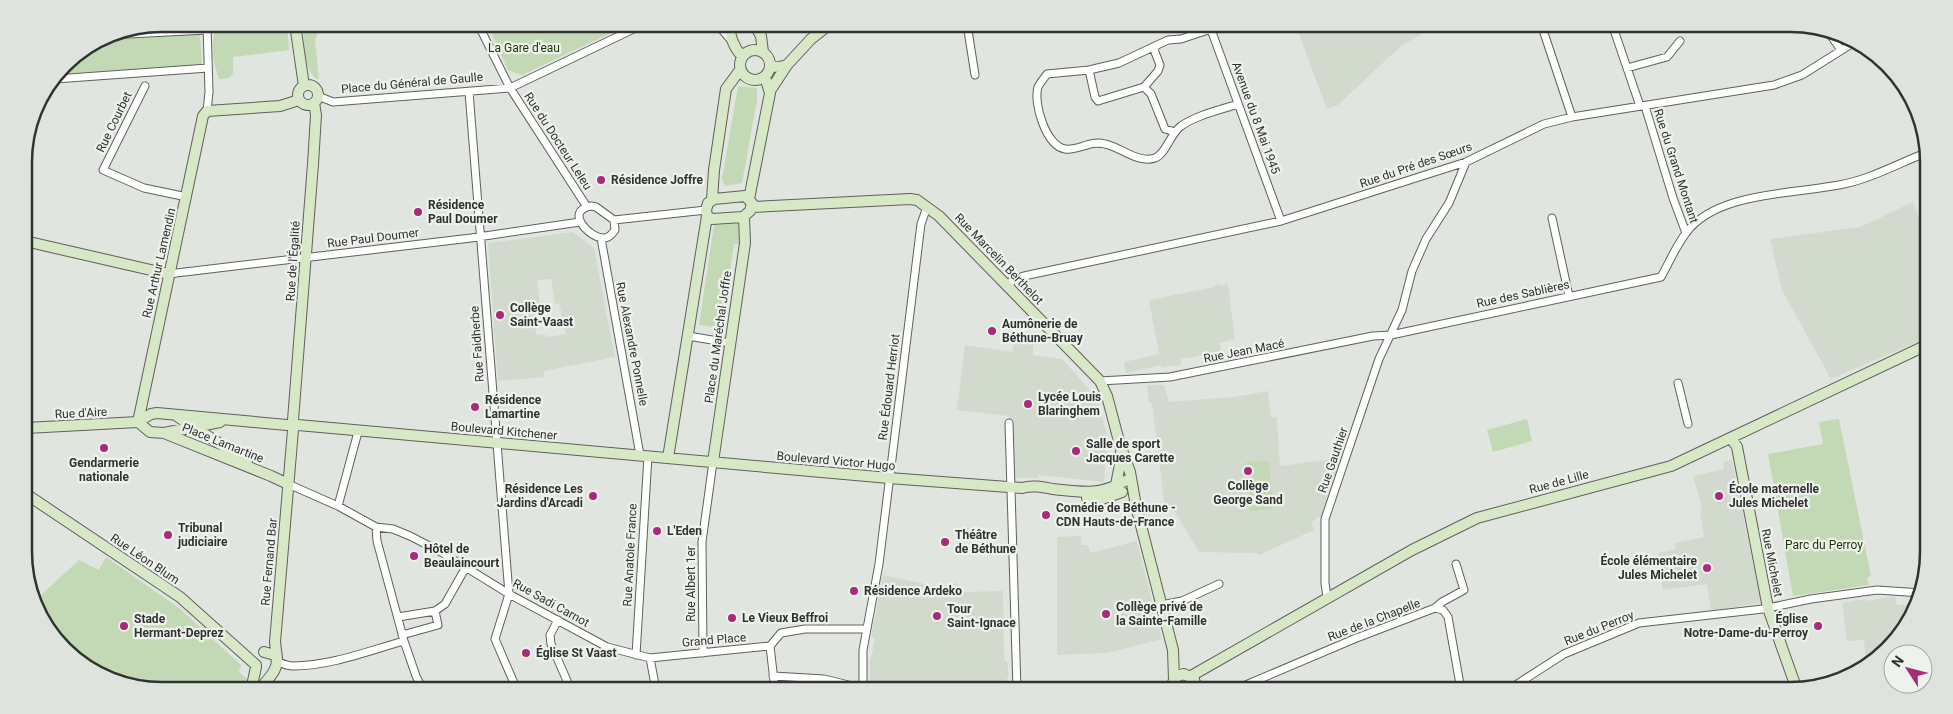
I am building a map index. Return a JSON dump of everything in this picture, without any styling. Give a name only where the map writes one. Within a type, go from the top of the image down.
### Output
[{"type":"main road","points":[[296,33],[304,86]]},
{"type":"main road","points":[[730,33],[736,50],[742,56]]},
{"type":"main road","points":[[740,70],[748,80],[757,81],[765,77],[770,66],[768,58],[763,52],[759,33]]},
{"type":"main road","points":[[706,213],[712,219],[744,216],[750,211],[770,91],[787,65],[819,33]]},
{"type":"main road","points":[[668,458],[706,213],[708,202],[712,200],[714,170],[726,89],[740,70],[742,56],[754,50],[763,52]]},
{"type":"main road","points":[[770,66],[779,67],[787,65]]},
{"type":"main road","points":[[765,77],[770,91]]},
{"type":"main road","points":[[310,85],[315,88],[316,100],[304,105],[299,100],[299,90],[304,86],[310,85]]},
{"type":"main road","points":[[207,111],[280,106],[299,100]]},
{"type":"main road","name":"Rue de l'Égalité","points":[[293,425],[316,100]]},
{"type":"main road","name":"Rue Arthur Lamendin","points":[[138,422],[168,274],[187,197],[200,122],[207,111]]},
{"type":"main road","name":"Rue Marcelin Berthelot","points":[[712,200],[745,196],[751,203],[910,199],[927,207],[939,216],[1100,381],[1107,396],[1130,472],[1125,486],[1136,506],[1161,605],[1174,661],[1172,681]]},
{"type":"main road","name":"Place du Maréchal Joffre","points":[[713,462],[744,243],[744,216]]},
{"type":"main road","points":[[33,243],[168,274]]},
{"type":"main road","name":"Rue de Lille","points":[[1194,681],[1207,668],[1327,597],[1412,550],[1477,518],[1512,507],[1671,466],[1920,348]]},
{"type":"main road","name":"Place Lamartine","points":[[228,420],[164,433],[150,432],[138,422],[151,414],[172,414],[358,432]]},
{"type":"main road","name":"Place Lamartine","points":[[172,414],[272,476]]},
{"type":"main road","name":"Rue d'Aire","points":[[33,428],[138,422]]},
{"type":"main road","points":[[272,476],[288,484],[293,425]]},
{"type":"main road","name":"Boulevard Kitchener","points":[[358,432],[644,455]]},
{"type":"main road","name":"Place Lamartine","points":[[164,433],[272,476]]},
{"type":"main road","name":"Rue Michelet","points":[[1731,438],[1736,447],[1768,608],[1794,681]]},
{"type":"main road","points":[[1121,447],[1125,486]]},
{"type":"main road","name":"Boulevard Victor Hugo","points":[[644,455],[1011,488],[1030,486],[1079,492],[1098,492],[1125,486]]},
{"type":"main road","name":"Rue Fernand Bar","points":[[277,660],[275,642],[288,484]]},
{"type":"main road","name":"Rue Léon Blum","points":[[33,499],[180,597],[244,653],[259,660]]},
{"type":"main road","points":[[253,682],[259,660],[275,642]]},
{"type":"main road","points":[[259,660],[272,652],[277,660],[276,668],[265,682]]},
{"type":"main road","points":[[259,660],[261,672],[272,673]]},
{"type":"main road","points":[[1174,661],[1192,681]]},
{"type":"main road","points":[[1175,681],[1178,676],[1191,681]]},
{"type":"street","points":[[207,33],[209,92],[207,111]]},
{"type":"street","name":"Place du Général de Gaulle","points":[[482,33],[510,88]]},
{"type":"street","name":"Place du Général de Gaulle","points":[[316,100],[333,102],[510,88],[626,33]]},
{"type":"street","points":[[725,33],[731,40]]},
{"type":"street","points":[[968,33],[975,75]]},
{"type":"street","points":[[1194,33],[1181,39],[1168,40],[1119,63],[1088,70],[1047,74],[1038,87],[1038,108],[1044,127],[1052,141],[1063,149],[1077,148],[1091,142],[1105,144],[1145,160],[1157,158],[1166,149],[1171,137],[1181,127],[1193,120],[1238,104]]},
{"type":"street","name":"Avenue du 8 Mai 1945","points":[[1213,33],[1280,221]]},
{"type":"street","points":[[1544,33],[1572,117]]},
{"type":"street","name":"Rue du Grand Montant","points":[[1615,33],[1686,233]]},
{"type":"street","points":[[1834,40],[1841,50]]},
{"type":"street","points":[[1626,68],[1667,57],[1680,41]]},
{"type":"street","name":"Rue du Pré des Sœurs","points":[[1009,287],[1012,280],[1024,276],[1280,221],[1466,162],[1544,124],[1572,117],[1774,84],[1802,76],[1848,46]]},
{"type":"street","points":[[1088,70],[1098,102],[1144,87],[1158,71],[1160,65],[1153,47]]},
{"type":"street","points":[[64,78],[209,65]]},
{"type":"street","name":"Rue Courbet","points":[[145,86],[103,170],[144,188],[187,197]]},
{"type":"street","points":[[1144,87],[1151,94],[1165,128],[1175,132]]},
{"type":"street","name":"Rue du Docteur Leleu","points":[[510,88],[587,206]]},
{"type":"street","name":"Rue Faidherbe","points":[[469,92],[509,594]]},
{"type":"street","points":[[1686,233],[1698,221],[1714,211],[1744,200],[1859,180],[1920,155]]},
{"type":"street","name":"Rue Gauthier","points":[[1327,597],[1325,583],[1325,520],[1379,359],[1402,310],[1412,271],[1426,239],[1449,203],[1466,162]]},
{"type":"street","points":[[614,220],[615,230],[610,236],[601,238],[584,227],[580,222],[580,213],[587,206],[596,207],[614,220],[706,213]]},
{"type":"street","name":"Rue Édouard Herriot","points":[[865,682],[863,650],[879,564],[922,224],[927,207]]},
{"type":"street","points":[[1552,218],[1569,296]]},
{"type":"street","name":"Rue Paul Doumer","points":[[168,274],[480,237],[580,222]]},
{"type":"street","name":"Rue des Sablières","points":[[1390,334],[1661,276],[1686,233]]},
{"type":"street","name":"Rue Alexandre Ponnelle","points":[[601,238],[644,455]]},
{"type":"street","name":"Rue Jean Macé","points":[[1100,381],[1170,377],[1390,334]]},
{"type":"street","points":[[688,336],[730,343]]},
{"type":"street","points":[[1678,383],[1688,424]]},
{"type":"street","points":[[1009,423],[1017,681]]},
{"type":"street","points":[[288,484],[338,506],[358,432]]},
{"type":"street","name":"Rue Anatole France","points":[[636,655],[644,455]]},
{"type":"street","name":"Rue Albert 1er","points":[[703,653],[702,542],[704,515],[713,462]]},
{"type":"street","name":"Rue Sadi Carnot","points":[[338,506],[376,526],[393,528],[441,552],[509,594],[607,647],[650,658]]},
{"type":"street","points":[[376,526],[377,541],[403,638],[419,682]]},
{"type":"street","points":[[1435,608],[1464,590],[1456,564]]},
{"type":"street","points":[[398,617],[435,611],[445,604],[466,567]]},
{"type":"street","points":[[1161,605],[1182,601],[1220,584]]},
{"type":"street","name":"Rue du Perroy","points":[[1522,681],[1564,654],[1639,623],[1768,608],[1811,599],[1877,590],[1914,592]]},
{"type":"street","points":[[509,594],[495,639],[513,682]]},
{"type":"street","name":"Rue de la Chapelle","points":[[1255,681],[1435,608],[1443,610],[1448,617],[1460,681]]},
{"type":"street","points":[[277,660],[292,666],[314,663],[403,638],[438,625],[435,611]]},
{"type":"street","points":[[558,620],[550,635],[551,644],[567,682]]},
{"type":"street","points":[[774,682],[770,646],[781,633],[805,629],[866,629]]},
{"type":"street","name":"Grand Place","points":[[650,658],[770,646]]},
{"type":"street","points":[[650,658],[654,682]]},
{"type":"street","points":[[773,676],[824,679],[834,682]]},
{"type":"shaded area","points":[[1298,33],[1420,33],[1421,35],[1402,45],[1338,105],[1327,109]]},
{"type":"shaded area","points":[[1913,202],[1920,221],[1920,341],[1831,379],[1782,290],[1770,239],[1860,227]]},
{"type":"shaded area","points":[[573,232],[594,248],[615,357],[544,371],[544,377],[498,381],[488,243]],"holes":[[[551,279],[555,304],[559,303],[566,334],[548,337],[543,334],[536,335],[536,307],[540,306],[537,280]]]},
{"type":"shaded area","points":[[1219,284],[1220,286],[1228,284],[1235,339],[1220,343],[1221,351],[1219,353],[1181,359],[1182,365],[1162,367],[1161,365],[1126,373],[1124,362],[1159,354],[1149,300],[1215,287],[1215,285]]},
{"type":"shaded area","name":"Lycée Louis Blaringhem","points":[[1020,329],[1027,336],[1033,336],[1033,355],[1062,359],[1097,398],[1109,442],[1107,445],[1104,482],[1038,475],[1038,478],[1011,478],[1009,416],[957,410],[965,345],[1013,352],[1013,337],[1020,336],[1017,332]]},
{"type":"shaded area","name":"Collège George Sand","points":[[1147,385],[1164,385],[1169,402],[1233,397],[1268,391],[1271,417],[1277,417],[1280,466],[1342,458],[1322,515],[1311,522],[1314,530],[1259,555],[1256,553],[1199,552],[1174,510],[1163,512],[1162,509],[1165,509],[1152,403],[1149,403]]},
{"type":"shaded area","name":"École élémentaire Jules Michelet","points":[[1732,460],[1761,603],[1711,611],[1707,584],[1663,590],[1658,553],[1676,549],[1675,543],[1704,537],[1700,511],[1702,508],[1693,476],[1724,469],[1723,462]]},
{"type":"shaded area","name":"Collège privé de la Sainte-Famille","points":[[1081,536],[1082,545],[1088,545],[1090,553],[1137,541],[1162,639],[1107,653],[1057,655],[1057,537]]},
{"type":"shaded area","points":[[883,575],[943,588],[957,583],[965,592],[1003,591],[1004,660],[1008,663],[1008,678],[1005,681],[871,682],[870,663],[875,638],[871,637]]},
{"type":"shaded area","points":[[1895,596],[1897,605],[1909,604],[1894,631],[1865,658],[1864,640],[1847,641],[1842,603],[1866,599],[1867,601]]},
{"type":"green space","points":[[200,33],[202,64],[68,74],[90,54],[113,42],[128,37]]},
{"type":"green space","points":[[215,33],[288,33],[289,50],[233,57],[233,73],[230,78],[219,79],[213,51]]},
{"type":"green space","points":[[303,33],[318,33],[315,39],[319,79],[316,79],[308,66],[305,59]]},
{"type":"green space","name":"La Gare d'eau","points":[[491,33],[611,33],[522,75],[508,70]]},
{"type":"green space","points":[[738,86],[757,88],[757,100],[742,183],[725,186],[722,179]]},
{"type":"green space","points":[[741,223],[741,244],[734,244],[722,328],[699,325],[714,225]]},
{"type":"green space","points":[[1527,419],[1532,441],[1493,452],[1487,430]]},
{"type":"green space","name":"Parc du Perroy","points":[[1839,419],[1871,576],[1867,578],[1869,585],[1793,596],[1768,454],[1823,444],[1819,422]]},
{"type":"green space","points":[[1269,461],[1273,509],[1250,511],[1246,462]]},
{"type":"green space","name":"Stade Hermant-Deprez","points":[[106,557],[179,608],[241,665],[239,672],[247,679],[246,682],[162,682],[137,679],[121,675],[90,660],[54,624],[41,598],[42,594],[79,560],[99,570]]},
{"type":"place","name":"Résidence Joffre","points":[[601,180]]},
{"type":"place","name":"Résidence Paul Doumer","points":[[418,212]]},
{"type":"place","name":"Collège Saint-Vaast","points":[[500,315]]},
{"type":"place","name":"Aumônerie de Béthune-Bruay","points":[[992,331]]},
{"type":"place","name":"Lycée Louis Blaringhem","points":[[1028,404]]},
{"type":"place","name":"Résidence Lamartine","points":[[475,407]]},
{"type":"place","name":"Gendarmerie nationale","points":[[104,448]]},
{"type":"place","name":"Salle de sport Jacques Carette","points":[[1076,451]]},
{"type":"place","name":"Collège George Sand","points":[[1248,471]]},
{"type":"place","name":"Résidence Les Jardins d'Arcadi","points":[[593,496]]},
{"type":"place","name":"École maternelle Jules Michelet","points":[[1719,496]]},
{"type":"place","name":"Comédie de Béthune - CDN Hauts-de-France","points":[[1046,515]]},
{"type":"place","name":"L'Eden","points":[[657,531]]},
{"type":"place","name":"Tribunal judiciaire","points":[[168,535]]},
{"type":"place","name":"Théâtre de Béthune","points":[[945,542]]},
{"type":"place","name":"Hôtel de Beaulaincourt","points":[[414,556]]},
{"type":"place","name":"École élémentaire Jules Michelet","points":[[1707,568]]},
{"type":"place","name":"Résidence Ardeko","points":[[854,591]]},
{"type":"place","name":"Collège privé de la Sainte-Famille","points":[[1106,614]]},
{"type":"place","name":"Tour Saint-Ignace","points":[[937,616]]},
{"type":"place","name":"Le Vieux Beffroi","points":[[732,618]]},
{"type":"place","name":"Stade Hermant-Deprez","points":[[124,626]]},
{"type":"place","name":"Église Notre-Dame-du-Perroy","points":[[1818,626]]},
{"type":"place","name":"Église St Vaast","points":[[526,653]]}]
